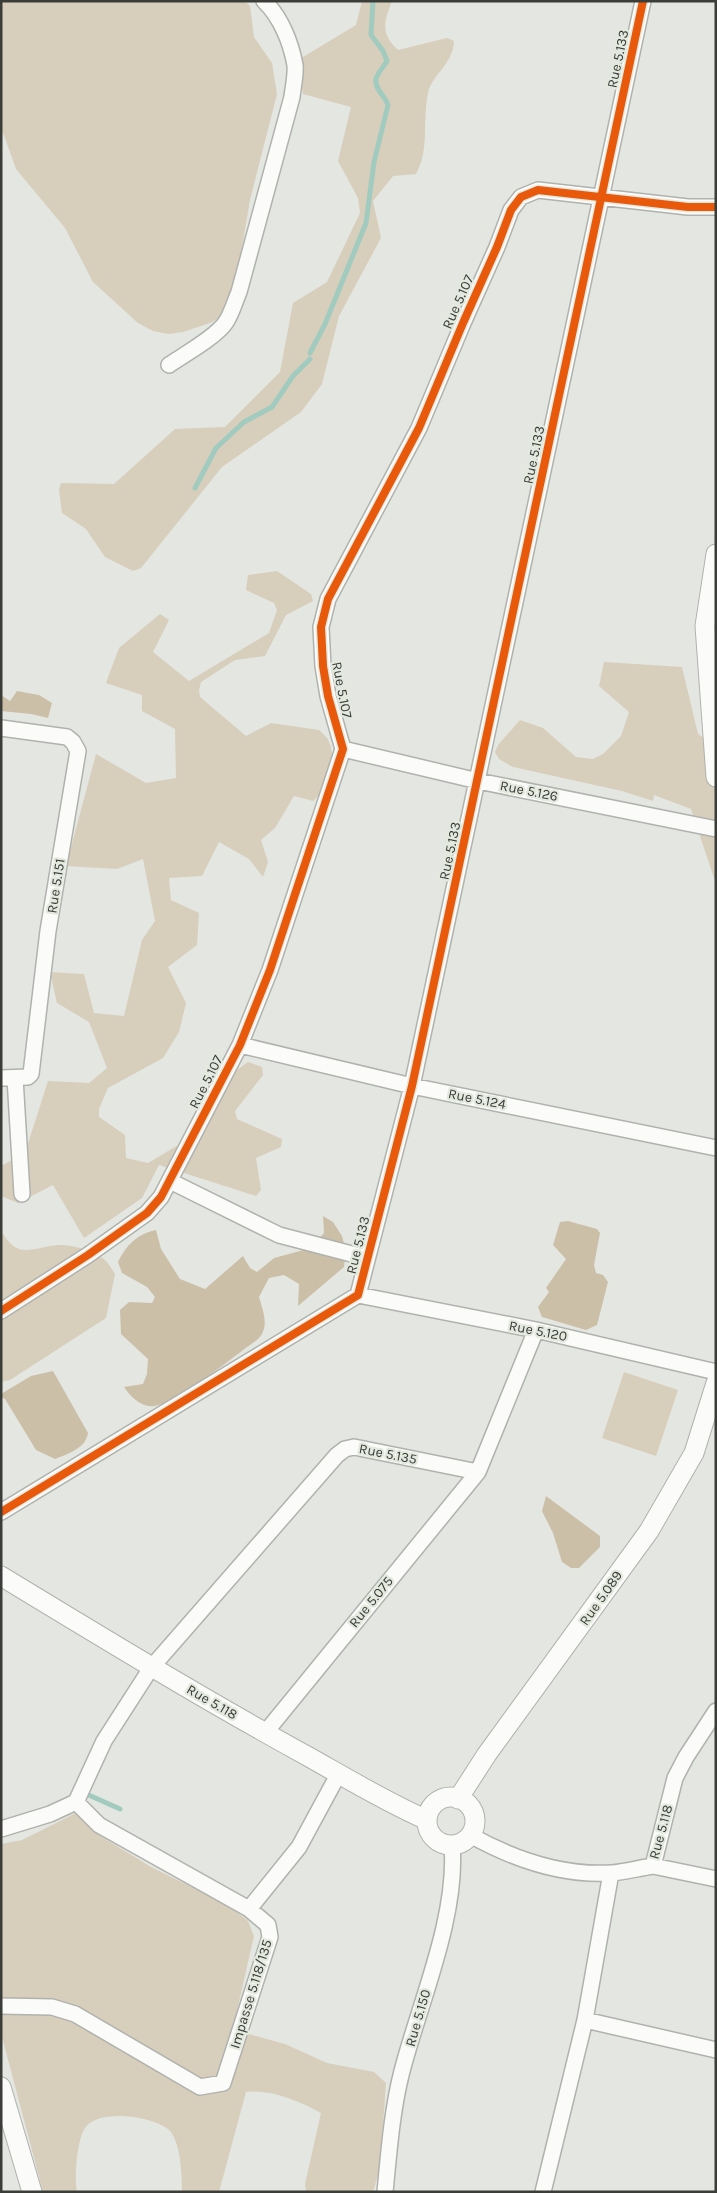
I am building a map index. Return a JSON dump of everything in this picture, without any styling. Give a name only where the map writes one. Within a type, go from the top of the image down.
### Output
[{"type":"street","points":[[169,365],[216,331],[226,322],[231,312],[239,292],[292,97],[295,67],[286,34],[271,7],[264,1]]},
{"type":"street","name":"Rue 5.133","points":[[1,1512],[358,1295],[412,1086],[643,1]]},
{"type":"street","name":"Rue 5.107","points":[[1,1311],[147,1213],[161,1197],[170,1181],[240,1045],[270,970],[343,749],[328,696],[323,666],[321,626],[328,599],[419,428],[511,210],[521,198],[538,190],[688,207],[716,207]]},
{"type":"street","points":[[716,554],[705,626],[716,777]]},
{"type":"street","name":"Rue 5.151","points":[[1,728],[67,737],[73,742],[78,751],[48,931],[30,1074],[8,1078]]},
{"type":"street","name":"Rue 5.126","points":[[343,749],[478,781],[716,829]]},
{"type":"street","name":"Rue 5.124","points":[[240,1045],[412,1086],[716,1148]]},
{"type":"street","points":[[8,1078],[22,1194]]},
{"type":"street","points":[[170,1181],[280,1235],[367,1258]]},
{"type":"street","name":"Rue 5.120","points":[[358,1295],[536,1330],[716,1372]]},
{"type":"street","points":[[478,1472],[536,1330]]},
{"type":"street","name":"Rue 5.089","points":[[458,1798],[487,1754],[649,1531],[694,1453],[716,1383]]},
{"type":"street","name":"Rue 5.135","points":[[151,1668],[331,1462],[345,1449],[354,1447],[478,1472]]},
{"type":"street","name":"Rue 5.075","points":[[265,1733],[478,1472]]},
{"type":"street","name":"Rue 5.118","points":[[1,1576],[151,1668],[394,1805],[426,1820]]},
{"type":"street","points":[[1,1828],[50,1814],[76,1802],[104,1742],[151,1668]]},
{"type":"street","name":"Rue 5.118","points":[[470,1835],[504,1854],[542,1866],[588,1873],[611,1873],[653,1866],[675,1778],[686,1757],[716,1711]]},
{"type":"street","points":[[249,1909],[299,1847],[339,1773]]},
{"type":"street","points":[[444,1798],[458,1798],[471,1807],[474,1816],[474,1827],[470,1835],[462,1842],[452,1845],[442,1843],[434,1838],[428,1830],[426,1820],[429,1810],[435,1802],[444,1798]]},
{"type":"street","name":"Impasse 5.118/135","points":[[1,2006],[52,2007],[75,2014],[200,2087],[223,2083],[270,1937],[268,1926],[249,1909],[99,1825],[76,1802]]},
{"type":"street","name":"Rue 5.150","points":[[385,2192],[390,2136],[402,2072],[439,1944],[446,1910],[454,1868],[452,1845]]},
{"type":"street","points":[[653,1866],[716,1879]]},
{"type":"street","points":[[543,2192],[585,2020],[611,1873]]},
{"type":"street","points":[[585,2020],[716,2050]]},
{"type":"street","points":[[1,2087],[32,2192]]},
{"type":"shaded area","points":[[1,1],[245,1],[250,6],[254,37],[272,63],[277,94],[250,200],[231,312],[210,323],[183,332],[168,334],[153,331],[138,323],[93,282],[65,228],[16,169],[1,127]]},
{"type":"shaded area","points":[[362,1],[392,1],[385,27],[388,38],[398,50],[447,38],[454,41],[450,57],[430,86],[428,93],[423,155],[416,174],[393,176],[373,201],[381,238],[339,316],[322,384],[301,412],[222,467],[141,568],[133,571],[105,557],[86,529],[62,513],[59,490],[61,483],[114,484],[175,429],[225,427],[280,372],[293,303],[327,282],[360,213],[358,198],[338,161],[351,107],[303,94],[298,60],[356,25]]},
{"type":"shaded area","points":[[277,571],[311,594],[313,601],[286,615],[265,656],[235,660],[201,682],[200,697],[246,736],[271,723],[319,730],[327,739],[332,750],[333,758],[330,774],[324,789],[313,801],[294,796],[275,828],[261,840],[268,862],[263,877],[249,859],[219,842],[202,876],[169,878],[171,900],[199,913],[197,945],[168,967],[186,1003],[179,1032],[163,1058],[108,1088],[99,1109],[99,1117],[125,1135],[126,1158],[148,1163],[180,1144],[217,1085],[248,1062],[262,1067],[263,1075],[235,1111],[237,1119],[282,1139],[281,1147],[256,1158],[261,1190],[256,1196],[159,1165],[142,1198],[84,1238],[53,1185],[18,1203],[1,1196],[1,1166],[25,1153],[48,1081],[89,1083],[107,1068],[89,1022],[57,1003],[50,972],[84,974],[94,1013],[124,1016],[142,940],[155,921],[143,859],[117,869],[66,866],[96,754],[146,783],[176,778],[175,729],[142,711],[142,695],[106,683],[119,648],[160,614],[169,620],[153,652],[189,681],[269,633],[277,610],[274,603],[246,590],[248,575]]},
{"type":"shaded area","points":[[604,662],[682,667],[698,734],[716,746],[716,884],[691,809],[654,795],[653,801],[622,791],[513,767],[499,759],[495,752],[498,745],[520,720],[543,728],[576,757],[593,759],[603,754],[621,736],[629,712],[599,686]]},
{"type":"shaded area","points":[[17,691],[39,695],[52,703],[48,718],[1,711],[1,695],[10,701]]},
{"type":"shaded area","points":[[323,1216],[333,1222],[342,1236],[346,1251],[344,1267],[298,1306],[299,1284],[284,1275],[269,1278],[259,1297],[265,1324],[262,1334],[258,1339],[192,1387],[165,1403],[155,1406],[141,1404],[130,1394],[124,1387],[143,1384],[147,1374],[148,1359],[121,1334],[120,1310],[129,1302],[152,1303],[155,1297],[147,1287],[122,1273],[118,1262],[133,1241],[143,1234],[156,1230],[161,1249],[180,1279],[205,1289],[243,1256],[250,1268],[257,1272],[274,1258],[311,1248],[324,1233]]},
{"type":"shaded area","points":[[568,1221],[597,1229],[600,1233],[594,1265],[596,1273],[603,1275],[608,1282],[597,1325],[586,1330],[542,1317],[538,1307],[549,1292],[546,1288],[566,1259],[553,1245],[560,1222]]},
{"type":"shaded area","points":[[1,1231],[14,1246],[20,1249],[26,1250],[64,1245],[91,1252],[106,1261],[115,1274],[106,1318],[10,1380],[1,1382]]},
{"type":"shaded area","points":[[53,1371],[88,1433],[84,1443],[71,1453],[55,1459],[36,1450],[5,1399],[1,1397],[1,1394],[31,1376]]},
{"type":"shaded area","points":[[624,1372],[678,1390],[656,1456],[602,1438]]},
{"type":"shaded area","points":[[546,1496],[600,1536],[600,1547],[579,1568],[571,1568],[562,1562],[553,1533],[542,1511]]},
{"type":"shaded area","points":[[76,1813],[102,1837],[151,1867],[228,1905],[248,1921],[254,1936],[236,2015],[238,2031],[285,2044],[327,2063],[374,2072],[386,2083],[380,2168],[373,2192],[306,2192],[305,2184],[321,2113],[304,2104],[275,2094],[246,2092],[219,2192],[182,2192],[181,2168],[176,2141],[168,2129],[160,2124],[138,2118],[113,2116],[92,2122],[82,2133],[77,2159],[77,2192],[43,2192],[1,2033],[1,1844],[22,1840]]},
{"type":"waterway","points":[[310,353],[325,324],[366,223],[374,162],[388,105],[378,90],[376,83],[376,79],[387,61],[383,51],[371,35],[373,1]]},
{"type":"waterway","points":[[195,488],[216,448],[244,422],[272,407],[293,376],[310,359]]},
{"type":"waterway","points":[[82,1792],[120,1809]]},
{"type":"cycle path","points":[[1,1512],[358,1295],[412,1086],[643,1]]},
{"type":"cycle path","points":[[1,1311],[88,1255],[147,1213],[161,1197],[240,1045],[270,970],[343,749],[328,696],[323,666],[321,627],[328,599],[419,428],[511,210],[521,197],[538,190],[688,207],[716,207]]}]
